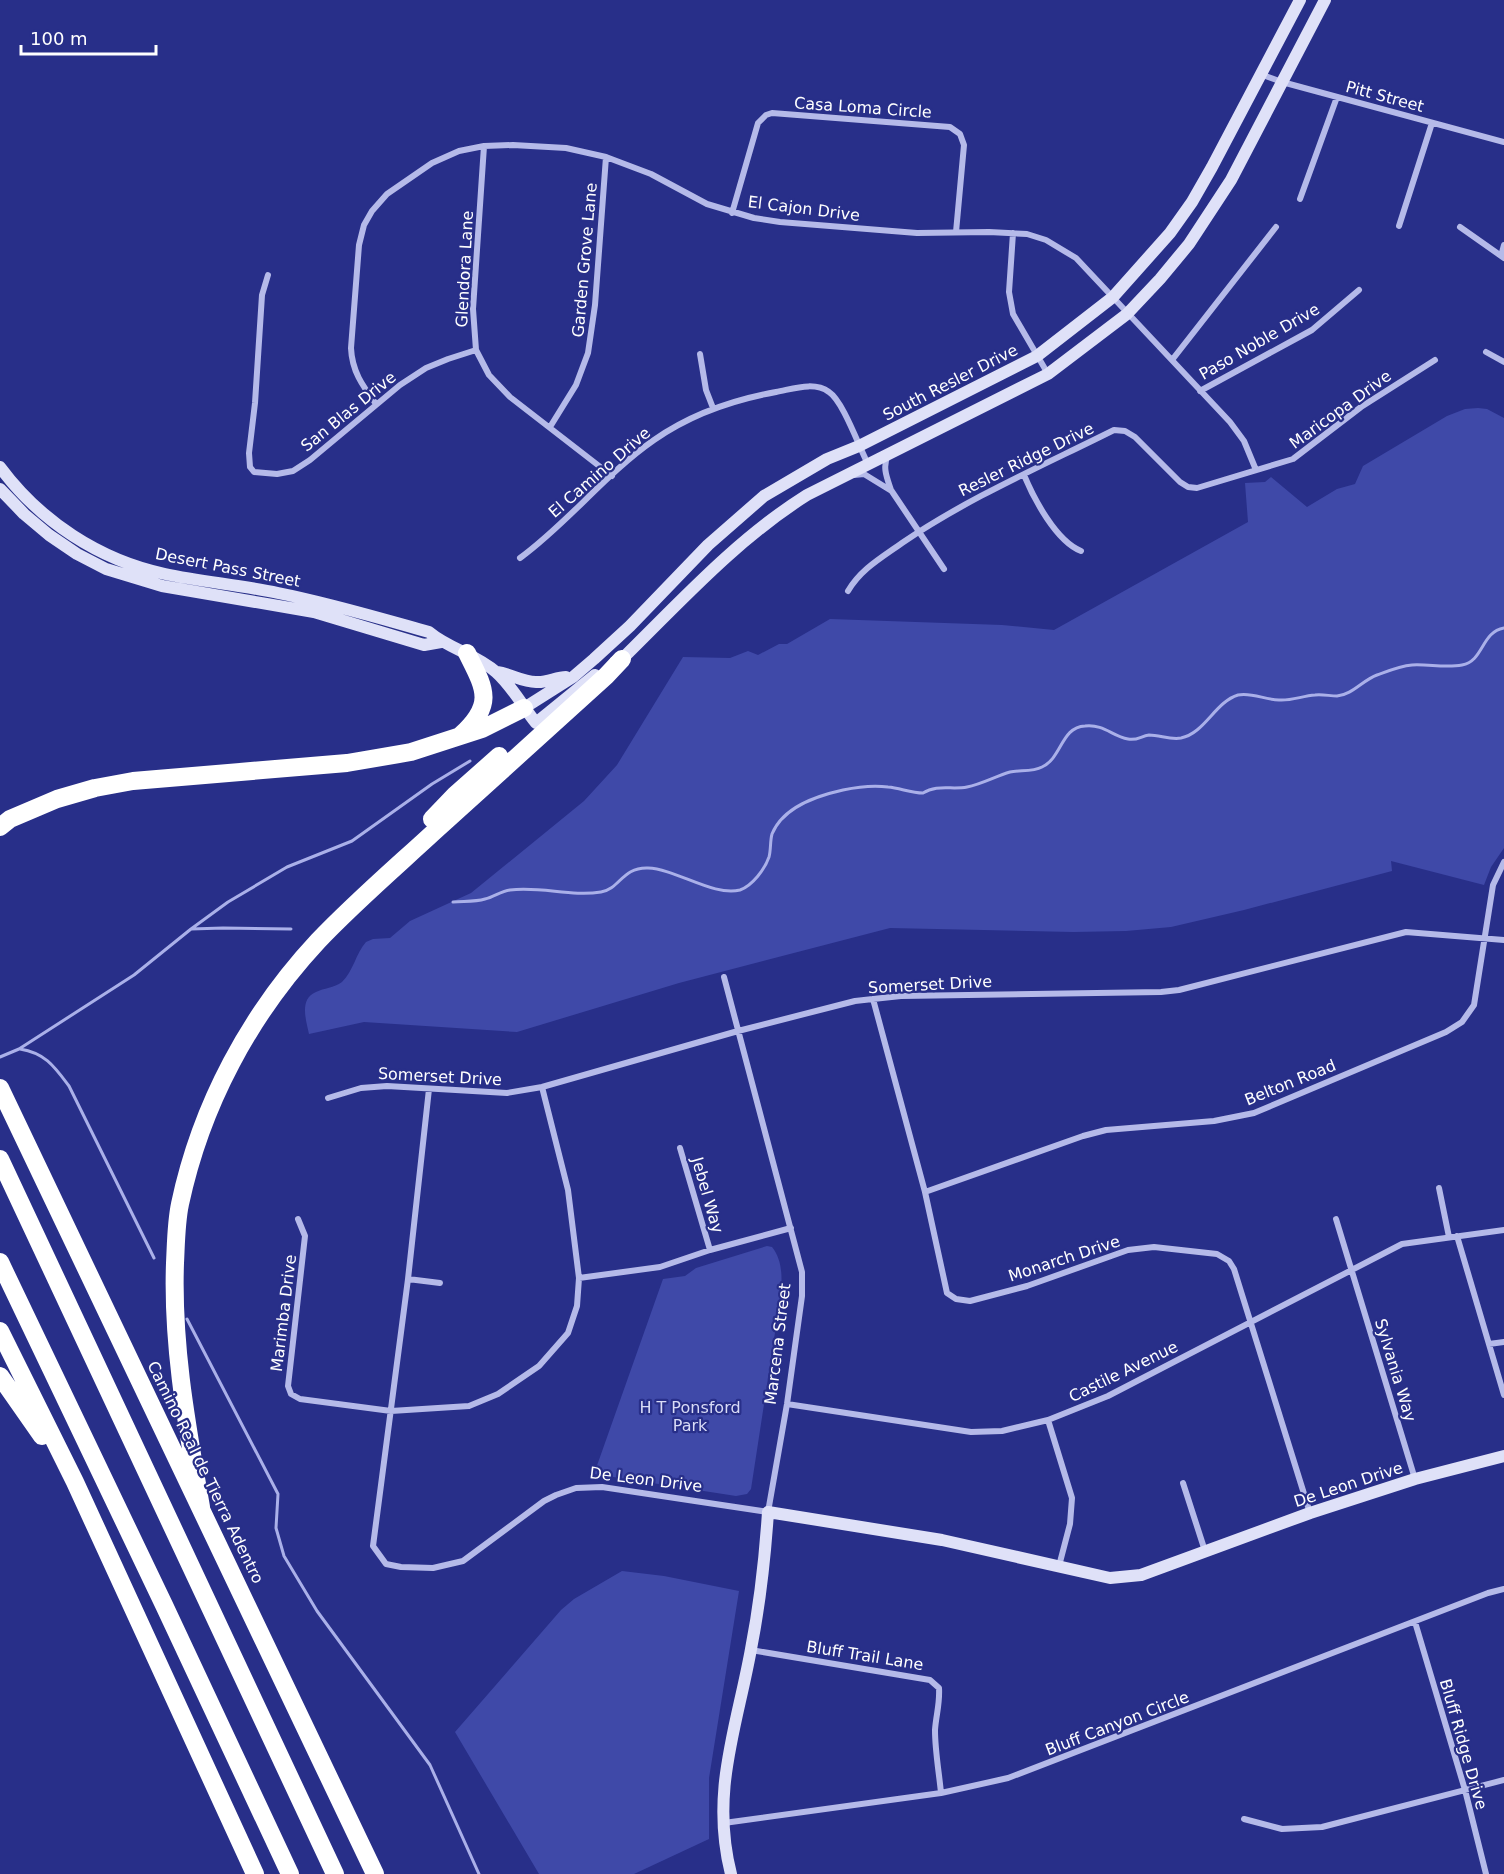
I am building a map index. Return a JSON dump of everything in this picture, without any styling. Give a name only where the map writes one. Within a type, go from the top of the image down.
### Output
[{"type":"highway","points":[[459,738],[475,722],[482,709],[484,697],[481,681],[467,653]]},
{"type":"highway","points":[[201,1507],[178,1369],[175,1275],[180,1204],[198,1142],[229,1066],[248,1032],[273,996],[317,942],[364,895],[622,659]]},
{"type":"highway","points":[[0,827],[10,819],[57,799],[95,788],[133,782],[347,763],[411,752],[459,738],[524,708]]},
{"type":"highway","points":[[414,850],[432,819],[455,795],[536,723]]},
{"type":"highway","name":"Camino Real de Tierra Adentro","points":[[3,1094],[375,1874]]},
{"type":"highway","points":[[0,1159],[334,1874]]},
{"type":"highway","points":[[0,1262],[290,1874]]},
{"type":"highway","points":[[0,1331],[75,1482],[255,1874]]},
{"type":"highway","points":[[0,1376],[75,1482]]},
{"type":"main road","name":"South Resler Drive","points":[[524,708],[573,676],[630,626],[708,545],[743,513],[796,476],[1037,356],[1113,297],[1170,233],[1191,202],[1212,167],[1300,0]]},
{"type":"main road","points":[[536,723],[600,671],[622,659],[741,543],[775,515],[807,495],[1048,374],[1127,314],[1161,279],[1195,235],[1231,180],[1322,3]]},
{"type":"main road","name":"Desert Pass Street","points":[[0,467],[3,485],[29,501],[52,521],[83,542],[111,556],[165,574],[263,596],[322,602],[429,632],[441,642],[467,653],[497,672],[536,723]]},
{"type":"main road","points":[[497,672],[539,683],[573,676]]},
{"type":"main road","name":"De Leon Drive","points":[[768,1512],[942,1540],[1110,1578],[1127,1578],[1206,1552],[1310,1513],[1415,1479],[1504,1456]]},
{"type":"main road","name":"Marcena Street","points":[[731,1874],[723,1823],[724,1784],[730,1739],[751,1650],[764,1568],[768,1512]]},
{"type":"street","name":"Pitt Street","points":[[1260,74],[1282,82],[1504,142]]},
{"type":"street","points":[[1300,199],[1337,97]]},
{"type":"street","name":"Casa Loma Circle","points":[[732,213],[758,123],[766,115],[772,113],[950,127],[960,134],[964,145],[956,232]]},
{"type":"street","points":[[1399,226],[1432,123]]},
{"type":"street","name":"El Cajon Drive","points":[[376,404],[357,377],[351,348],[360,244],[364,225],[372,211],[387,194],[432,163],[459,151],[484,146],[513,145],[566,148],[634,166],[687,195],[732,213],[780,222],[917,233],[1013,233],[1039,237],[1076,258],[1172,360],[1237,430],[1256,470]]},
{"type":"street","name":"Glendora Lane","points":[[484,146],[472,309],[476,350],[496,383],[510,397],[612,476]]},
{"type":"street","name":"Garden Grove Lane","points":[[550,428],[576,386],[588,353],[594,316],[606,157]]},
{"type":"street","points":[[1172,360],[1276,227]]},
{"type":"street","points":[[1460,228],[1502,257],[1504,245]]},
{"type":"street","points":[[1013,233],[1011,304],[1017,323],[1048,374]]},
{"type":"street","name":"San Blas Drive","points":[[268,275],[262,295],[255,403],[249,453],[251,470],[257,473],[277,474],[292,471],[310,460],[400,385],[426,368],[476,350]]},
{"type":"street","name":"Paso Noble Drive","points":[[1200,391],[1312,330],[1359,290]]},
{"type":"street","points":[[1486,352],[1504,362]]},
{"type":"street","points":[[700,354],[706,390],[713,408]]},
{"type":"street","name":"Maricopa Drive","points":[[1256,470],[1293,459],[1361,407],[1435,360]]},
{"type":"street","name":"El Camino Drive","points":[[520,558],[540,543],[653,441],[672,428],[713,408],[752,396],[806,387],[826,389],[838,400],[868,464]]},
{"type":"street","name":"Resler Ridge Drive","points":[[848,591],[864,569],[968,502],[1114,430],[1125,430],[1135,437],[1180,482],[1188,487],[1197,488],[1256,470]]},
{"type":"street","points":[[889,454],[885,465],[886,477],[891,490],[944,569]]},
{"type":"street","points":[[846,476],[864,474],[891,490]]},
{"type":"street","points":[[1024,475],[1042,512],[1066,541],[1081,551]]},
{"type":"street","name":"Belton Road","points":[[925,1192],[1106,1130],[1214,1121],[1254,1113],[1446,1032],[1462,1022],[1474,1005],[1493,885],[1504,862]]},
{"type":"street","name":"Somerset Drive","points":[[328,1098],[369,1087],[387,1086],[498,1094],[542,1087],[738,1031],[855,1001],[901,996],[1161,992],[1179,990],[1406,932],[1504,940]]},
{"type":"street","name":"Marcena Street","points":[[724,977],[802,1272],[802,1296],[787,1404],[768,1512]]},
{"type":"street","name":"Monarch Drive","points":[[873,999],[925,1192],[947,1293],[956,1299],[970,1301],[1027,1286],[1128,1250],[1154,1247],[1217,1254],[1229,1261],[1234,1269],[1310,1513]]},
{"type":"street","name":"Marimba Drive","points":[[298,1220],[305,1236],[288,1386],[291,1394],[300,1399],[391,1411],[469,1406],[498,1394],[539,1366],[568,1333],[577,1306],[579,1278],[568,1190],[542,1087]]},
{"type":"street","name":"De Leon Drive","points":[[429,1089],[408,1280],[373,1546],[386,1564],[433,1568],[463,1561],[544,1501],[576,1488],[602,1487],[768,1512]]},
{"type":"street","name":"Jebel Way","points":[[680,1148],[710,1250]]},
{"type":"street","points":[[1439,1188],[1449,1237]]},
{"type":"street","name":"Sylvania Way","points":[[1336,1219],[1415,1479]]},
{"type":"street","points":[[579,1278],[660,1267],[710,1250],[791,1228]]},
{"type":"street","name":"Castile Avenue","points":[[787,1404],[971,1432],[1002,1431],[1048,1420],[1108,1396],[1402,1244],[1504,1230]]},
{"type":"street","points":[[1457,1236],[1504,1395]]},
{"type":"street","points":[[408,1280],[440,1283]]},
{"type":"street","points":[[1489,1344],[1504,1342]]},
{"type":"street","points":[[1048,1420],[1072,1498],[1070,1524],[1059,1567]]},
{"type":"street","points":[[1183,1483],[1206,1552]]},
{"type":"street","name":"Bluff Canyon Circle","points":[[723,1823],[941,1793],[1008,1778],[1488,1593],[1504,1589]]},
{"type":"street","name":"Bluff Ridge Drive","points":[[1415,1622],[1465,1790],[1486,1874]]},
{"type":"street","name":"Bluff Trail Lane","points":[[751,1650],[930,1680],[939,1688],[940,1702],[935,1727],[941,1793]]},
{"type":"street","points":[[1244,1819],[1282,1829],[1322,1827],[1504,1780]]},
{"type":"green space","points":[[1465,409],[1487,409],[1504,418],[1504,848],[1491,867],[1484,885],[1391,861],[1392,871],[1171,927],[1073,932],[890,928],[679,983],[517,1032],[364,1022],[309,1034],[305,1010],[307,1000],[316,992],[342,982],[366,942],[373,939],[390,938],[410,921],[471,893],[584,801],[617,765],[683,657],[730,658],[748,651],[758,655],[779,644],[787,644],[830,619],[1002,625],[1054,630],[1248,522],[1245,483],[1265,482],[1271,477],[1307,507],[1337,489],[1355,484],[1363,466],[1447,416]]},
{"type":"green space","name":"H T Ponsford Park","points":[[767,1246],[772,1247],[779,1259],[781,1286],[751,1489],[747,1494],[736,1496],[594,1474],[663,1279],[685,1276],[696,1268]]},
{"type":"green space","points":[[622,1571],[664,1576],[739,1591],[709,1778],[709,1839],[634,1874],[539,1874],[455,1732],[561,1610],[574,1599]]},
{"type":"waterway","points":[[453,902],[481,900],[507,891],[522,889],[578,893],[601,892],[613,887],[632,871],[648,868],[671,873],[719,890],[740,890],[753,881],[764,867],[769,857],[772,834],[777,825],[792,810],[812,799],[848,789],[871,786],[923,793],[939,788],[967,787],[1010,772],[1035,770],[1049,763],[1071,732],[1085,726],[1103,728],[1131,739],[1149,735],[1181,738],[1197,730],[1223,704],[1238,695],[1274,700],[1318,695],[1337,696],[1348,693],[1377,675],[1403,666],[1462,665],[1475,658],[1486,640],[1496,631],[1504,628]]},
{"type":"waterway","points":[[0,1057],[19,1049],[134,975],[228,902],[287,867],[352,841],[432,784],[470,761]]},
{"type":"waterway","points":[[191,929],[291,929]]},
{"type":"waterway","points":[[20,1049],[43,1057],[59,1072],[69,1086],[154,1258]]},
{"type":"waterway","points":[[187,1319],[278,1494],[276,1528],[284,1556],[317,1611],[430,1765],[479,1874]]}]
